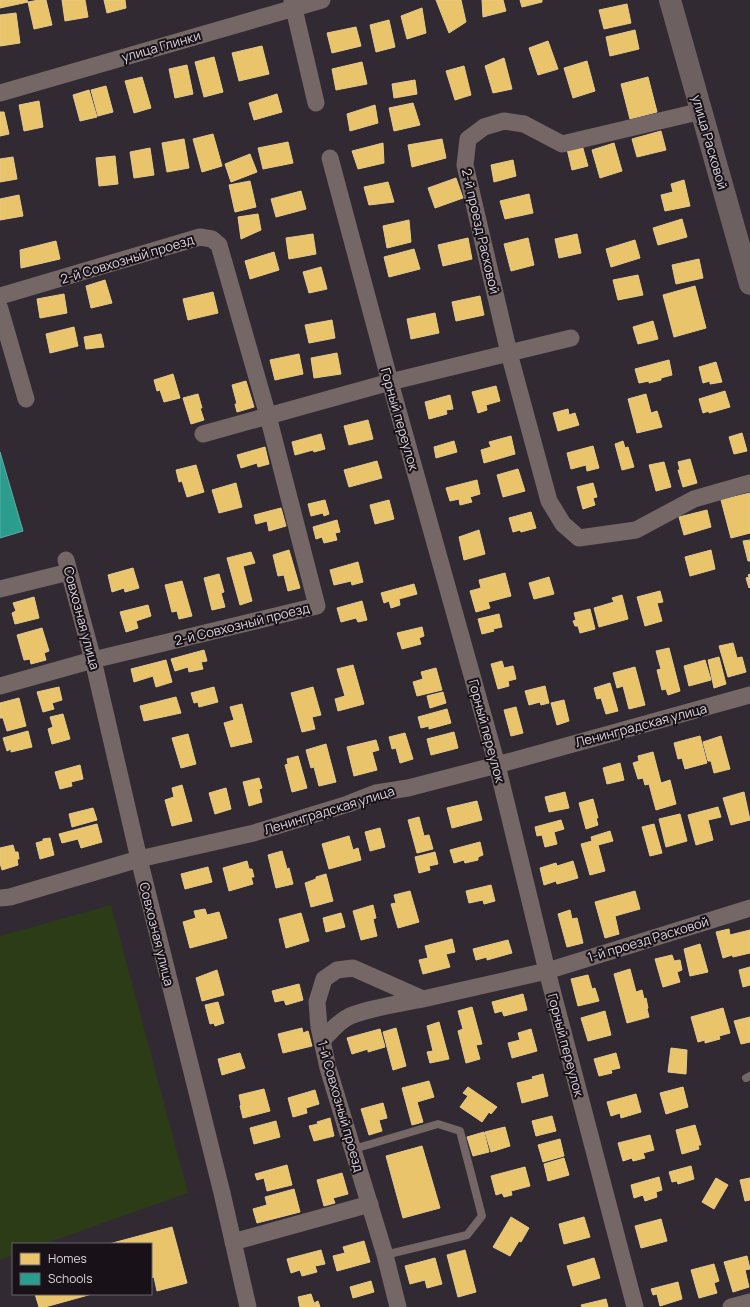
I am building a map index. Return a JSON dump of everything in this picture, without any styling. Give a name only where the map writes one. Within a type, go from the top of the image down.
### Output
[{"type":"street","name":"улица Глинки","points":[[0,93],[293,4],[322,0]]},
{"type":"street","name":"улица Расковой","points":[[670,0],[750,284]]},
{"type":"street","points":[[293,4],[316,103]]},
{"type":"street","name":"2-й проезд Расковой","points":[[702,111],[562,144],[524,124],[504,121],[484,127],[468,139],[465,165],[509,353],[549,501],[563,524],[579,538],[636,530],[694,499],[750,483]]},
{"type":"street","name":"Горный переулок","points":[[330,158],[390,382],[497,765],[547,971],[635,1307]]},
{"type":"street","name":"2-й Совхозный проезд","points":[[0,296],[200,236],[212,239],[219,245],[268,416],[317,606],[93,660]]},
{"type":"street","points":[[0,309],[26,399]]},
{"type":"street","points":[[203,434],[390,382],[571,338]]},
{"type":"street","name":"Совхозная улица","points":[[0,589],[68,566],[93,660],[138,859],[248,1307]]},
{"type":"street","points":[[0,686],[93,660]]},
{"type":"street","name":"Ленинградская улица","points":[[0,898],[10,897],[138,859],[254,833],[376,794],[408,788],[497,765],[750,695]]},
{"type":"street","name":"1-й проезд Расковой","points":[[547,971],[750,908]]},
{"type":"street","name":"1-й Совхозный проезд","points":[[398,1307],[385,1255],[354,1149],[328,1068],[319,1027],[317,1002],[324,979],[337,970],[353,968],[423,999]]},
{"type":"street","points":[[322,1041],[332,1029],[349,1017],[369,1010],[547,971]]},
{"type":"street","points":[[233,1242],[370,1204]]},
{"type":"street","points":[[731,1307],[750,1302]]},
{"type":"lane","points":[[354,1149],[438,1124],[460,1131],[482,1216],[467,1235],[385,1255]]},
{"type":"green space","points":[[111,905],[188,1193],[47,1243],[12,1243],[12,1255],[0,1260],[0,936]]},
{"type":"building: Homes","points":[[0,0],[27,0],[28,2],[0,8]]},
{"type":"building: Homes","points":[[46,0],[52,25],[34,29],[28,2]]},
{"type":"building: Homes","points":[[62,0],[85,0],[88,17],[65,21]]},
{"type":"building: Homes","points":[[104,0],[125,0],[126,8],[107,13]]},
{"type":"building: Homes","points":[[436,0],[461,0],[466,22],[449,33]]},
{"type":"building: Homes","points":[[482,0],[503,0],[506,11],[483,17]]},
{"type":"building: Homes","points":[[520,0],[542,0],[542,2],[522,7]]},
{"type":"building: Homes","points":[[627,4],[631,23],[604,29],[599,10]]},
{"type":"building: Homes","points":[[422,8],[426,33],[407,39],[401,16]]},
{"type":"building: Homes","points":[[16,13],[20,43],[0,46],[0,15]]},
{"type":"building: Homes","points":[[389,20],[395,47],[376,52],[370,25]]},
{"type":"building: Homes","points":[[356,27],[361,46],[332,53],[327,33]]},
{"type":"building: Homes","points":[[635,30],[639,49],[610,56],[606,37]]},
{"type":"building: Homes","points":[[548,41],[558,69],[538,75],[529,48]]},
{"type":"building: Homes","points":[[262,46],[269,74],[239,81],[232,53]]},
{"type":"building: Homes","points":[[214,57],[223,92],[204,97],[195,62]]},
{"type":"building: Homes","points":[[504,58],[512,89],[493,93],[485,66]]},
{"type":"building: Homes","points":[[587,61],[595,91],[573,98],[564,68]]},
{"type":"building: Homes","points":[[362,62],[367,84],[336,90],[332,69]]},
{"type":"building: Homes","points":[[187,65],[193,94],[175,98],[169,69]]},
{"type":"building: Homes","points":[[464,66],[471,95],[455,100],[446,71]]},
{"type":"building: Homes","points":[[142,77],[151,108],[134,113],[125,81]]},
{"type":"building: Homes","points":[[648,77],[657,112],[630,119],[621,84]]},
{"type":"building: Homes","points":[[415,80],[417,94],[394,98],[392,84]]},
{"type":"building: Homes","points":[[106,86],[113,112],[98,116],[91,90]]},
{"type":"building: Homes","points":[[89,90],[97,117],[80,121],[73,95]]},
{"type":"building: Homes","points":[[277,94],[282,112],[254,120],[249,103]]},
{"type":"building: Homes","points":[[39,101],[43,127],[24,131],[19,105]]},
{"type":"building: Homes","points":[[413,103],[420,125],[394,131],[389,108]]},
{"type":"building: Homes","points":[[375,105],[378,123],[350,131],[347,114]]},
{"type":"building: Homes","points":[[0,112],[4,112],[9,134],[0,136]]},
{"type":"building: Homes","points":[[661,131],[666,150],[637,157],[632,139]]},
{"type":"building: Homes","points":[[213,134],[222,166],[202,172],[193,139]]},
{"type":"building: Homes","points":[[184,139],[189,168],[167,172],[162,143]]},
{"type":"building: Homes","points":[[442,139],[446,158],[412,167],[408,145]]},
{"type":"building: Homes","points":[[288,142],[293,163],[263,169],[258,148]]},
{"type":"building: Homes","points":[[383,143],[384,163],[358,169],[352,151]]},
{"type":"building: Homes","points":[[614,143],[622,171],[600,178],[592,150]]},
{"type":"building: Homes","points":[[582,145],[588,166],[572,170],[567,149]]},
{"type":"building: Homes","points":[[150,148],[154,175],[134,178],[130,152]]},
{"type":"building: Homes","points":[[250,154],[257,172],[231,182],[225,164]]},
{"type":"building: Homes","points":[[115,156],[118,184],[99,186],[96,158]]},
{"type":"building: Homes","points":[[13,157],[17,179],[0,182],[0,159]]},
{"type":"building: Homes","points":[[513,160],[516,176],[494,182],[491,165]]},
{"type":"building: Homes","points":[[456,178],[463,198],[435,208],[428,188]]},
{"type":"building: Homes","points":[[684,180],[690,206],[665,211],[661,195],[673,192],[671,184]]},
{"type":"building: Homes","points":[[250,181],[256,207],[235,212],[229,185]]},
{"type":"building: Homes","points":[[388,182],[394,202],[369,205],[364,187]]},
{"type":"building: Homes","points":[[301,191],[306,209],[276,217],[271,199]]},
{"type":"building: Homes","points":[[529,194],[533,213],[505,219],[500,201]]},
{"type":"building: Homes","points":[[19,195],[23,216],[0,220],[0,199]]},
{"type":"building: Homes","points":[[258,214],[261,230],[241,239],[238,217]]},
{"type":"building: Homes","points":[[682,219],[687,237],[658,245],[653,228]]},
{"type":"building: Homes","points":[[409,220],[411,242],[387,248],[383,226]]},
{"type":"building: Homes","points":[[313,234],[316,254],[289,259],[286,238]]},
{"type":"building: Homes","points":[[577,234],[581,253],[559,258],[555,239]]},
{"type":"building: Homes","points":[[468,238],[472,259],[443,266],[438,245]]},
{"type":"building: Homes","points":[[528,238],[534,265],[511,271],[504,244]]},
{"type":"building: Homes","points":[[635,240],[640,258],[611,267],[606,249]]},
{"type":"building: Homes","points":[[56,241],[60,259],[21,268],[20,250]]},
{"type":"building: Homes","points":[[414,249],[420,269],[389,277],[384,257]]},
{"type":"building: Homes","points":[[274,252],[279,270],[250,279],[245,261]]},
{"type":"building: Homes","points":[[699,259],[703,278],[676,284],[672,265]]},
{"type":"building: Homes","points":[[321,267],[327,289],[309,293],[303,272]]},
{"type":"building: Homes","points":[[638,275],[643,295],[618,300],[613,280]]},
{"type":"building: Homes","points":[[105,280],[112,303],[91,308],[86,286]]},
{"type":"building: Homes","points":[[695,286],[706,328],[674,337],[663,295]]},
{"type":"building: Homes","points":[[213,292],[218,313],[188,320],[183,299]]},
{"type":"building: Homes","points":[[64,294],[67,313],[40,318],[37,299]]},
{"type":"building: Homes","points":[[480,296],[484,315],[456,321],[452,302]]},
{"type":"building: Homes","points":[[435,313],[439,333],[411,339],[407,319]]},
{"type":"building: Homes","points":[[332,320],[335,338],[309,343],[305,325]]},
{"type":"building: Homes","points":[[653,321],[658,339],[638,344],[633,327]]},
{"type":"building: Homes","points":[[74,327],[78,346],[50,353],[46,334]]},
{"type":"building: Homes","points":[[101,334],[104,347],[86,349],[84,337]]},
{"type":"building: Homes","points":[[337,353],[341,374],[314,378],[311,358]]},
{"type":"building: Homes","points":[[299,354],[303,374],[275,380],[270,360]]},
{"type":"building: Homes","points":[[669,360],[672,375],[649,383],[649,381],[639,383],[635,369]]},
{"type":"building: Homes","points":[[716,362],[722,382],[710,384],[710,381],[703,383],[699,367]]},
{"type":"building: Homes","points":[[173,374],[180,398],[164,402],[160,390],[157,391],[154,380]]},
{"type":"building: Homes","points":[[246,381],[254,407],[237,412],[235,404],[237,404],[232,385]]},
{"type":"building: Homes","points":[[496,386],[500,401],[486,405],[487,410],[478,413],[472,392]]},
{"type":"building: Homes","points":[[725,391],[730,407],[709,413],[709,411],[703,413],[699,399]]},
{"type":"building: Homes","points":[[198,394],[204,420],[191,424],[183,398]]},
{"type":"building: Homes","points":[[646,394],[651,413],[657,411],[662,427],[637,433],[628,399]]},
{"type":"building: Homes","points":[[450,395],[453,409],[446,410],[447,414],[429,419],[425,402]]},
{"type":"building: Homes","points":[[568,409],[569,415],[575,413],[579,425],[558,431],[553,413]]},
{"type":"building: Homes","points":[[368,420],[373,439],[349,445],[344,426]]},
{"type":"building: Homes","points":[[742,433],[747,451],[734,454],[729,437]]},
{"type":"building: Homes","points":[[321,434],[325,449],[314,452],[313,450],[295,455],[292,442]]},
{"type":"building: Homes","points":[[511,436],[515,454],[484,463],[481,450],[491,447],[489,442]]},
{"type":"building: Homes","points":[[454,441],[457,452],[436,458],[434,447]]},
{"type":"building: Homes","points":[[623,441],[625,448],[628,447],[634,467],[622,470],[615,444]]},
{"type":"building: Homes","points":[[593,446],[599,468],[587,471],[586,465],[571,469],[567,453]]},
{"type":"building: Homes","points":[[265,447],[269,464],[258,467],[257,463],[241,468],[237,455]]},
{"type":"building: Homes","points":[[690,459],[697,483],[683,487],[678,470],[680,470],[678,462]]},
{"type":"building: Homes","points":[[377,461],[382,478],[349,487],[344,470]]},
{"type":"building: Homes","points":[[664,462],[671,487],[656,491],[649,465]]},
{"type":"building: Homes","points":[[196,465],[204,492],[187,497],[182,481],[179,482],[176,470]]},
{"type":"building: Homes","points":[[518,469],[525,491],[503,497],[497,475]]},
{"type":"building: Homes","points":[[477,480],[480,494],[470,497],[472,502],[460,505],[459,499],[450,501],[446,488]]},
{"type":"building: Homes","points":[[236,483],[242,507],[219,513],[212,490]]},
{"type":"building: Homes","points":[[593,483],[597,497],[593,498],[595,505],[583,509],[577,487]]},
{"type":"building: Homes","points":[[750,493],[750,533],[731,538],[721,500]]},
{"type":"building: Homes","points":[[325,500],[329,514],[324,516],[323,513],[311,516],[308,504]]},
{"type":"building: Homes","points":[[389,500],[394,519],[375,524],[370,505]]},
{"type":"building: Homes","points":[[281,508],[286,526],[269,531],[267,521],[256,524],[254,515]]},
{"type":"building: Homes","points":[[707,510],[711,527],[684,535],[679,517]]},
{"type":"building: Homes","points":[[531,512],[536,528],[521,532],[520,530],[513,532],[509,518]]},
{"type":"building: Homes","points":[[337,520],[340,532],[335,533],[337,540],[324,543],[322,537],[316,539],[313,527]]},
{"type":"building: Homes","points":[[479,530],[485,554],[464,560],[459,537]]},
{"type":"building: Homes","points":[[750,540],[750,561],[748,561],[743,541]]},
{"type":"building: Homes","points":[[289,550],[300,588],[288,591],[284,575],[278,576],[273,555]]},
{"type":"building: Homes","points":[[711,550],[715,569],[690,576],[685,557]]},
{"type":"building: Homes","points":[[251,552],[255,563],[243,566],[252,601],[240,605],[227,558]]},
{"type":"building: Homes","points":[[358,562],[363,582],[352,585],[351,581],[334,585],[330,570]]},
{"type":"building: Homes","points":[[133,568],[139,588],[125,592],[124,588],[112,592],[108,575]]},
{"type":"building: Homes","points":[[505,573],[511,596],[488,602],[490,608],[476,612],[470,591],[481,588],[479,580]]},
{"type":"building: Homes","points":[[219,574],[224,592],[221,593],[225,607],[212,610],[204,578]]},
{"type":"building: Homes","points":[[750,574],[749,588],[746,578],[749,577],[748,575]]},
{"type":"building: Homes","points":[[549,577],[554,594],[534,599],[529,583]]},
{"type":"building: Homes","points":[[182,581],[192,616],[179,619],[177,611],[172,612],[165,585]]},
{"type":"building: Homes","points":[[414,584],[417,594],[399,599],[400,605],[391,608],[389,601],[384,603],[381,593]]},
{"type":"building: Homes","points":[[660,591],[663,602],[657,603],[662,621],[645,626],[637,597]]},
{"type":"building: Homes","points":[[622,595],[628,619],[599,627],[594,608],[614,602],[612,598]]},
{"type":"building: Homes","points":[[34,597],[39,618],[15,624],[12,613],[16,611],[13,603]]},
{"type":"building: Homes","points":[[362,601],[367,620],[358,622],[356,618],[341,622],[337,608]]},
{"type":"building: Homes","points":[[148,605],[151,616],[136,621],[138,628],[126,632],[120,612]]},
{"type":"building: Homes","points":[[590,609],[595,629],[580,633],[578,626],[575,626],[573,621],[576,620],[574,613]]},
{"type":"building: Homes","points":[[499,614],[502,627],[482,634],[478,619]]},
{"type":"building: Homes","points":[[422,627],[424,636],[419,638],[421,644],[402,649],[397,633]]},
{"type":"building: Homes","points":[[42,628],[49,651],[44,653],[46,660],[31,664],[30,659],[24,660],[17,635]]},
{"type":"building: Homes","points":[[733,643],[737,658],[742,657],[746,672],[728,677],[719,646]]},
{"type":"building: Homes","points":[[669,648],[680,691],[668,695],[666,689],[662,690],[657,670],[661,669],[656,651]]},
{"type":"building: Homes","points":[[204,650],[207,661],[201,662],[203,669],[189,672],[188,667],[175,671],[171,659]]},
{"type":"building: Homes","points":[[719,657],[726,684],[714,688],[708,660]]},
{"type":"building: Homes","points":[[166,660],[172,682],[156,687],[153,676],[134,682],[131,669]]},
{"type":"building: Homes","points":[[705,660],[711,680],[689,686],[684,666]]},
{"type":"building: Homes","points":[[502,661],[504,668],[513,666],[516,679],[508,681],[509,686],[498,689],[491,664]]},
{"type":"building: Homes","points":[[353,665],[364,704],[338,711],[335,699],[345,696],[337,669]]},
{"type":"building: Homes","points":[[635,667],[645,705],[629,709],[623,686],[617,688],[613,673]]},
{"type":"building: Homes","points":[[436,668],[442,690],[417,696],[413,682],[423,679],[421,672]]},
{"type":"building: Homes","points":[[610,683],[618,711],[606,714],[601,698],[597,699],[594,688]]},
{"type":"building: Homes","points":[[545,686],[549,703],[541,705],[540,702],[529,705],[525,691]]},
{"type":"building: Homes","points":[[59,687],[62,700],[52,703],[54,709],[43,712],[37,692]]},
{"type":"building: Homes","points":[[214,687],[218,702],[199,707],[198,702],[194,703],[191,693]]},
{"type":"building: Homes","points":[[313,687],[321,715],[312,717],[315,729],[302,732],[291,693]]},
{"type":"building: Homes","points":[[443,692],[446,703],[430,708],[427,696]]},
{"type":"building: Homes","points":[[176,697],[181,713],[144,721],[140,706]]},
{"type":"building: Homes","points":[[19,698],[26,726],[7,731],[3,718],[0,718],[0,703]]},
{"type":"building: Homes","points":[[564,700],[569,721],[557,725],[551,703]]},
{"type":"building: Homes","points":[[242,704],[252,742],[231,747],[224,723],[234,720],[230,707]]},
{"type":"building: Homes","points":[[516,707],[523,733],[511,736],[504,710]]},
{"type":"building: Homes","points":[[447,709],[451,723],[429,729],[429,726],[421,728],[418,717]]},
{"type":"building: Homes","points":[[63,714],[70,739],[52,744],[48,729],[53,727],[50,717]]},
{"type":"building: Homes","points":[[28,731],[32,747],[11,752],[11,749],[7,751],[3,738]]},
{"type":"building: Homes","points":[[454,732],[458,748],[431,755],[427,739]]},
{"type":"building: Homes","points":[[405,733],[413,759],[400,763],[396,748],[392,749],[389,737]]},
{"type":"building: Homes","points":[[188,734],[196,764],[181,768],[172,738]]},
{"type":"building: Homes","points":[[700,736],[707,763],[685,769],[682,758],[678,759],[674,743]]},
{"type":"building: Homes","points":[[721,736],[730,769],[714,773],[711,761],[708,761],[703,742]]},
{"type":"building: Homes","points":[[376,740],[379,750],[372,752],[377,770],[354,776],[347,747]]},
{"type":"building: Homes","points":[[326,744],[336,782],[319,786],[314,767],[311,768],[306,750]]},
{"type":"building: Homes","points":[[653,752],[661,783],[670,780],[676,804],[656,810],[649,784],[645,785],[643,778],[638,779],[633,763],[639,761],[638,756]]},
{"type":"building: Homes","points":[[298,756],[307,788],[292,792],[285,765],[288,764],[287,759]]},
{"type":"building: Homes","points":[[620,763],[624,780],[607,784],[603,768]]},
{"type":"building: Homes","points":[[80,765],[83,779],[71,782],[72,786],[60,789],[55,772]]},
{"type":"building: Homes","points":[[259,778],[262,788],[259,789],[262,802],[249,806],[243,782]]},
{"type":"building: Homes","points":[[182,785],[192,821],[172,826],[165,800],[174,797],[172,788]]},
{"type":"building: Homes","points":[[226,788],[231,809],[215,814],[209,793]]},
{"type":"building: Homes","points":[[565,792],[569,808],[549,812],[545,797]]},
{"type":"building: Homes","points":[[744,792],[750,820],[731,825],[723,798]]},
{"type":"building: Homes","points":[[593,799],[598,818],[596,818],[598,825],[586,829],[579,803]]},
{"type":"building: Homes","points":[[477,801],[482,820],[452,828],[447,808]]},
{"type":"building: Homes","points":[[718,807],[721,817],[708,820],[713,840],[696,845],[688,815]]},
{"type":"building: Homes","points":[[93,808],[97,820],[72,827],[69,814]]},
{"type":"building: Homes","points":[[680,814],[687,841],[666,847],[659,819]]},
{"type":"building: Homes","points":[[419,817],[424,836],[429,835],[433,849],[417,853],[408,820]]},
{"type":"building: Homes","points":[[561,820],[564,829],[554,832],[557,844],[545,847],[542,835],[537,836],[535,827]]},
{"type":"building: Homes","points":[[97,824],[102,842],[81,848],[78,839],[62,843],[59,834]]},
{"type":"building: Homes","points":[[654,824],[662,853],[650,856],[642,827]]},
{"type":"building: Homes","points":[[380,828],[385,847],[370,851],[365,832]]},
{"type":"building: Homes","points":[[610,831],[613,841],[598,845],[605,871],[590,875],[581,844],[592,841],[591,837]]},
{"type":"building: Homes","points":[[349,836],[353,850],[358,848],[361,860],[329,869],[322,844]]},
{"type":"building: Homes","points":[[50,838],[54,855],[40,859],[36,843],[43,841],[43,839]]},
{"type":"building: Homes","points":[[480,842],[483,855],[478,857],[478,860],[465,863],[464,860],[454,863],[450,850]]},
{"type":"building: Homes","points":[[13,845],[15,852],[18,852],[18,865],[2,870],[0,863],[0,848]]},
{"type":"building: Homes","points":[[282,851],[287,869],[289,868],[293,884],[276,888],[268,855]]},
{"type":"building: Homes","points":[[435,852],[438,864],[429,866],[430,870],[419,873],[415,857]]},
{"type":"building: Homes","points":[[247,861],[249,869],[252,869],[254,877],[251,877],[253,884],[229,891],[223,868]]},
{"type":"building: Homes","points":[[573,861],[578,878],[557,884],[556,881],[544,885],[540,868],[556,863],[557,866]]},
{"type":"building: Homes","points":[[208,867],[212,882],[185,889],[181,874]]},
{"type":"building: Homes","points":[[326,874],[333,901],[311,907],[305,883]]},
{"type":"building: Homes","points":[[491,885],[495,901],[484,904],[483,900],[469,903],[466,891]]},
{"type":"building: Homes","points":[[410,891],[419,922],[398,928],[391,904],[396,903],[394,895]]},
{"type":"building: Homes","points":[[635,891],[640,909],[615,916],[619,934],[605,938],[595,902]]},
{"type":"building: Homes","points":[[373,905],[376,918],[373,919],[377,936],[361,940],[353,911]]},
{"type":"building: Homes","points":[[205,909],[207,915],[219,912],[227,938],[190,948],[183,922],[196,918],[194,911]]},
{"type":"building: Homes","points":[[570,910],[572,919],[577,918],[583,943],[567,947],[558,914]]},
{"type":"building: Homes","points":[[301,913],[309,941],[286,948],[279,919]]},
{"type":"building: Homes","points":[[341,913],[345,927],[326,932],[323,918]]},
{"type":"building: Homes","points":[[729,929],[730,935],[750,930],[750,953],[733,957],[732,955],[723,958],[716,932]]},
{"type":"building: Homes","points":[[452,939],[455,952],[446,954],[450,967],[423,974],[419,960],[428,958],[425,946]]},
{"type":"building: Homes","points":[[508,940],[512,953],[487,960],[487,957],[476,960],[473,949]]},
{"type":"building: Homes","points":[[700,944],[708,972],[690,976],[684,949]]},
{"type":"building: Homes","points":[[672,955],[674,961],[680,960],[682,970],[677,972],[680,982],[663,987],[655,959]]},
{"type":"building: Homes","points":[[750,967],[750,985],[743,987],[739,970]]},
{"type":"building: Homes","points":[[630,969],[636,992],[642,990],[644,999],[646,998],[649,1017],[627,1023],[614,974]]},
{"type":"building: Homes","points":[[217,970],[224,995],[202,1001],[196,978]]},
{"type":"building: Homes","points":[[588,975],[592,989],[595,988],[599,1001],[578,1006],[571,979]]},
{"type":"building: Homes","points":[[299,984],[303,1000],[286,1005],[284,1000],[275,1002],[272,991]]},
{"type":"building: Homes","points":[[523,994],[527,1010],[504,1016],[502,1011],[495,1013],[492,1002]]},
{"type":"building: Homes","points":[[218,1002],[224,1023],[215,1026],[214,1023],[210,1024],[205,1005]]},
{"type":"building: Homes","points":[[472,1007],[482,1044],[476,1045],[480,1059],[466,1063],[458,1031],[463,1029],[458,1011]]},
{"type":"building: Homes","points":[[723,1008],[730,1033],[719,1036],[720,1039],[705,1043],[705,1040],[698,1042],[691,1017]]},
{"type":"building: Homes","points":[[605,1011],[611,1035],[588,1041],[581,1018]]},
{"type":"building: Homes","points":[[750,1017],[750,1042],[741,1044],[734,1021]]},
{"type":"building: Homes","points":[[439,1022],[449,1059],[430,1063],[427,1052],[433,1051],[427,1026]]},
{"type":"building: Homes","points":[[302,1028],[303,1033],[308,1031],[312,1046],[283,1053],[278,1034]]},
{"type":"building: Homes","points":[[396,1028],[406,1066],[393,1070],[383,1032]]},
{"type":"building: Homes","points":[[380,1029],[385,1047],[368,1052],[368,1049],[352,1054],[347,1038]]},
{"type":"building: Homes","points":[[531,1029],[537,1051],[512,1058],[508,1043],[520,1040],[518,1033]]},
{"type":"building: Homes","points":[[671,1048],[687,1050],[686,1074],[668,1072]]},
{"type":"building: Homes","points":[[240,1053],[245,1068],[222,1075],[218,1059]]},
{"type":"building: Homes","points":[[616,1053],[620,1068],[611,1070],[612,1073],[599,1076],[594,1059]]},
{"type":"building: Homes","points":[[543,1074],[548,1096],[522,1103],[517,1083],[533,1079],[532,1077]]},
{"type":"building: Homes","points":[[429,1081],[434,1097],[417,1102],[423,1122],[412,1125],[402,1088]]},
{"type":"building: Homes","points":[[468,1087],[497,1107],[491,1114],[489,1112],[482,1122],[460,1107],[468,1096],[463,1093]]},
{"type":"building: Homes","points":[[683,1087],[688,1107],[666,1114],[660,1093]]},
{"type":"building: Homes","points":[[264,1089],[270,1111],[243,1118],[239,1095]]},
{"type":"building: Homes","points":[[315,1090],[319,1104],[306,1108],[307,1113],[293,1117],[288,1098]]},
{"type":"building: Homes","points":[[636,1094],[641,1112],[621,1118],[620,1113],[611,1116],[607,1102]]},
{"type":"building: Homes","points":[[383,1103],[387,1118],[379,1120],[382,1131],[369,1135],[361,1109]]},
{"type":"building: Homes","points":[[552,1116],[556,1131],[536,1136],[532,1121]]},
{"type":"building: Homes","points":[[330,1118],[334,1136],[314,1141],[309,1126],[318,1124],[317,1122]]},
{"type":"building: Homes","points":[[276,1121],[280,1137],[254,1144],[250,1128]]},
{"type":"building: Homes","points":[[695,1125],[701,1145],[698,1145],[699,1149],[682,1154],[676,1130]]},
{"type":"building: Homes","points":[[505,1127],[510,1146],[491,1152],[485,1132]]},
{"type":"building: Homes","points":[[484,1132],[489,1152],[473,1156],[467,1137]]},
{"type":"building: Homes","points":[[650,1135],[654,1150],[643,1153],[645,1158],[633,1161],[632,1158],[623,1161],[618,1143]]},
{"type":"building: Homes","points":[[560,1139],[564,1156],[543,1162],[538,1145]]},
{"type":"building: Homes","points":[[422,1146],[440,1208],[403,1218],[386,1156]]},
{"type":"building: Homes","points":[[564,1158],[569,1175],[548,1181],[544,1164]]},
{"type":"building: Homes","points":[[287,1165],[292,1185],[267,1191],[264,1178],[257,1180],[255,1174]]},
{"type":"building: Homes","points":[[691,1166],[694,1179],[678,1184],[677,1181],[672,1182],[669,1172]]},
{"type":"building: Homes","points":[[525,1167],[530,1186],[511,1191],[512,1195],[504,1197],[502,1193],[496,1195],[491,1176]]},
{"type":"building: Homes","points":[[342,1173],[348,1194],[333,1198],[335,1203],[324,1206],[317,1180]]},
{"type":"building: Homes","points":[[659,1177],[662,1190],[656,1192],[657,1197],[645,1201],[643,1195],[634,1198],[631,1185]]},
{"type":"building: Homes","points":[[716,1178],[728,1185],[714,1209],[702,1202]]},
{"type":"building: Homes","points":[[750,1178],[750,1200],[745,1201],[740,1180]]},
{"type":"building: Homes","points":[[294,1189],[300,1212],[257,1223],[253,1209],[267,1205],[265,1197]]},
{"type":"building: Homes","points":[[511,1217],[529,1228],[521,1242],[519,1241],[510,1256],[493,1247]]},
{"type":"building: Homes","points":[[584,1217],[590,1237],[564,1244],[559,1224]]},
{"type":"building: Homes","points":[[661,1219],[667,1241],[641,1248],[635,1226]]},
{"type":"building: Homes","points":[[172,1227],[187,1283],[157,1291],[154,1277],[152,1278],[152,1243],[113,1243]]},
{"type":"building: Homes","points":[[364,1241],[370,1262],[337,1271],[333,1256],[345,1253],[343,1247]]},
{"type":"building: Homes","points":[[321,1250],[325,1264],[315,1266],[317,1272],[302,1276],[300,1270],[291,1273],[287,1259]]},
{"type":"building: Homes","points":[[465,1250],[476,1292],[458,1297],[447,1255]]},
{"type":"building: Homes","points":[[747,1256],[750,1269],[745,1270],[749,1287],[733,1292],[724,1262]]},
{"type":"building: Homes","points":[[435,1258],[442,1284],[427,1288],[425,1280],[410,1284],[405,1266]]},
{"type":"building: Homes","points":[[594,1258],[600,1278],[573,1286],[567,1266]]},
{"type":"building: Homes","points":[[714,1264],[719,1281],[714,1283],[717,1293],[699,1298],[691,1270]]},
{"type":"building: Homes","points":[[371,1281],[374,1292],[353,1298],[350,1287]]},
{"type":"building: Homes","points":[[678,1282],[682,1299],[660,1306],[657,1294],[653,1295],[651,1289]]},
{"type":"building: Homes","points":[[311,1294],[314,1303],[318,1301],[320,1307],[300,1307],[298,1297]]},
{"type":"building: Homes","points":[[35,1295],[88,1295],[45,1307],[39,1307]]},
{"type":"building: Homes","points":[[606,1299],[608,1307],[582,1307],[581,1305]]},
{"type":"building: Schools","points":[[0,452],[23,531],[0,538]]}]
